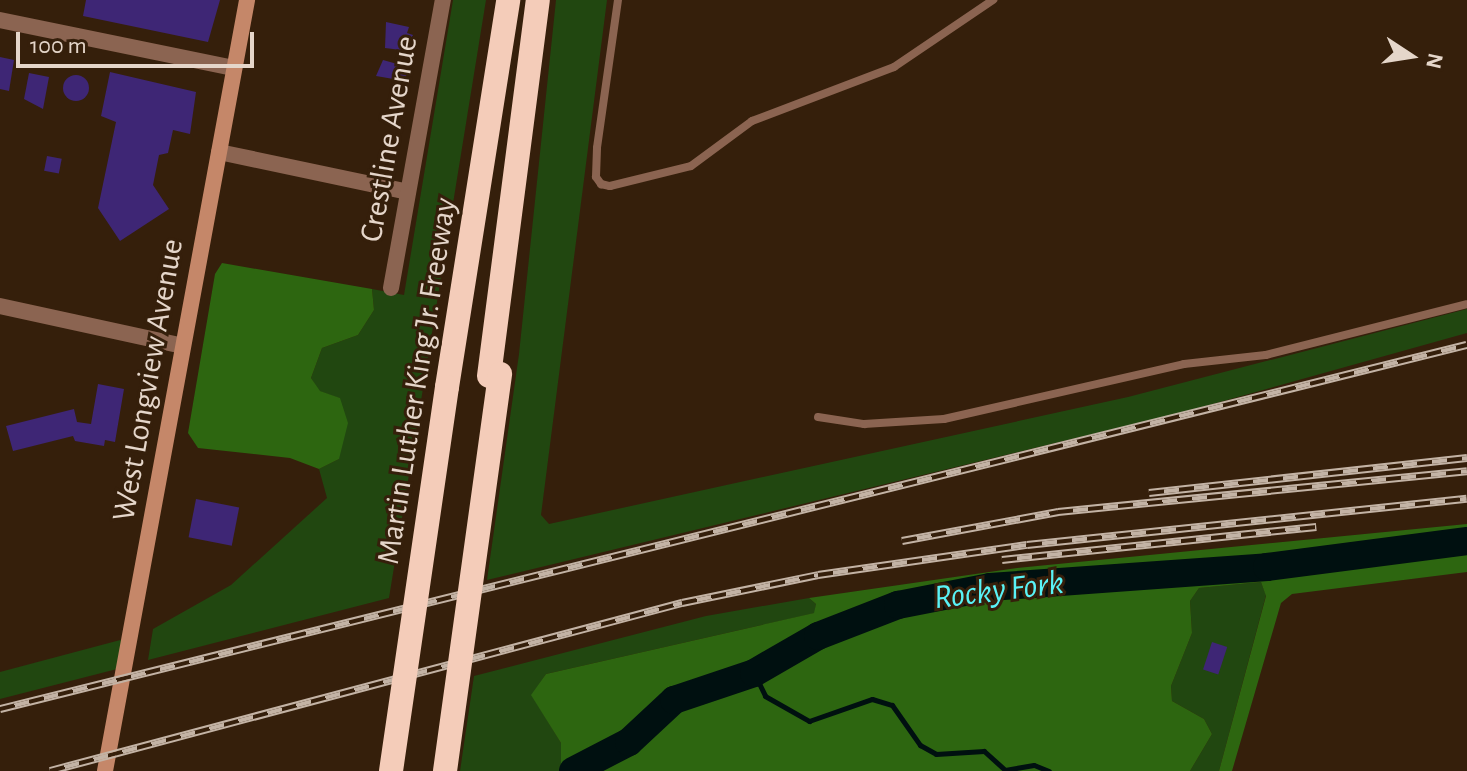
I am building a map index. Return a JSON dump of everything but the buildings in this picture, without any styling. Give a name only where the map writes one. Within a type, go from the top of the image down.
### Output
[{"type":"highway","name":"Martin Luther King Jr. Freeway","points":[[391,771],[440,389],[459,303],[508,0]]},
{"type":"highway","name":"Martin Luther King Jr. Freeway","points":[[432,771],[495,375],[506,251],[538,0]]},
{"type":"highway","points":[[445,771],[495,375]]},
{"type":"highway","points":[[378,771],[440,389]]},
{"type":"street","name":"West Longview Avenue","points":[[105,771],[247,0]]},
{"type":"street","name":"Crestline Avenue","points":[[391,288],[443,0]]},
{"type":"street","points":[[0,20],[234,68]]},
{"type":"street","points":[[219,152],[408,192]]},
{"type":"street","points":[[0,306],[183,346]]},
{"type":"lane","points":[[618,0],[597,148],[596,177],[610,186],[691,166],[752,121],[894,67],[993,0]]},
{"type":"lane","points":[[818,417],[864,424],[944,419],[1184,364],[1266,355],[1467,304]]},
{"type":"green space","points":[[453,0],[486,0],[389,598],[148,660],[153,629],[231,585],[327,498],[319,469],[339,459],[339,398],[319,391],[311,378],[322,348],[358,335],[374,310],[372,289],[404,295]]},
{"type":"green space","points":[[556,0],[607,0],[541,515],[549,524],[1128,397],[1467,309],[1467,333],[1184,412],[487,580],[519,354]]},
{"type":"green space","points":[[222,263],[372,289],[374,310],[358,335],[322,348],[311,378],[320,391],[340,398],[348,423],[339,459],[319,469],[290,458],[198,448],[188,433],[215,274]]},
{"type":"green space","points":[[1467,524],[1467,572],[1292,594],[1281,603],[1232,771],[1219,771],[1266,596],[1261,582],[1199,588],[1190,601],[1192,633],[1171,686],[1172,701],[1204,719],[1212,734],[1190,771],[561,771],[561,743],[531,695],[546,674],[814,613],[816,604],[809,598],[1017,568]]},
{"type":"green space","points":[[1261,582],[1266,595],[1219,771],[1190,771],[1212,734],[1204,719],[1172,701],[1171,686],[1192,633],[1190,601],[1199,588]]},
{"type":"green space","points":[[809,598],[816,604],[815,613],[546,674],[532,695],[561,743],[561,771],[460,771],[474,676],[706,616]]},
{"type":"green space","points":[[124,639],[121,668],[0,699],[0,672]]},
{"type":"waterway","name":"Rocky Fork","points":[[573,771],[629,742],[674,700],[754,673],[818,636],[898,605],[990,587],[1267,567],[1467,541]]},
{"type":"waterway","points":[[754,673],[765,696],[809,721],[872,699],[892,705],[920,745],[936,754],[984,751],[1005,770],[1034,765],[1049,771]]},
{"type":"railway","points":[[0,709],[1467,345]]},
{"type":"railway","points":[[1149,493],[1467,458]]},
{"type":"railway","points":[[902,541],[1058,512],[1467,471]]},
{"type":"railway","points":[[50,771],[682,603],[818,575],[1027,545],[1467,499]]},
{"type":"railway","points":[[1002,560],[1316,527]]}]
